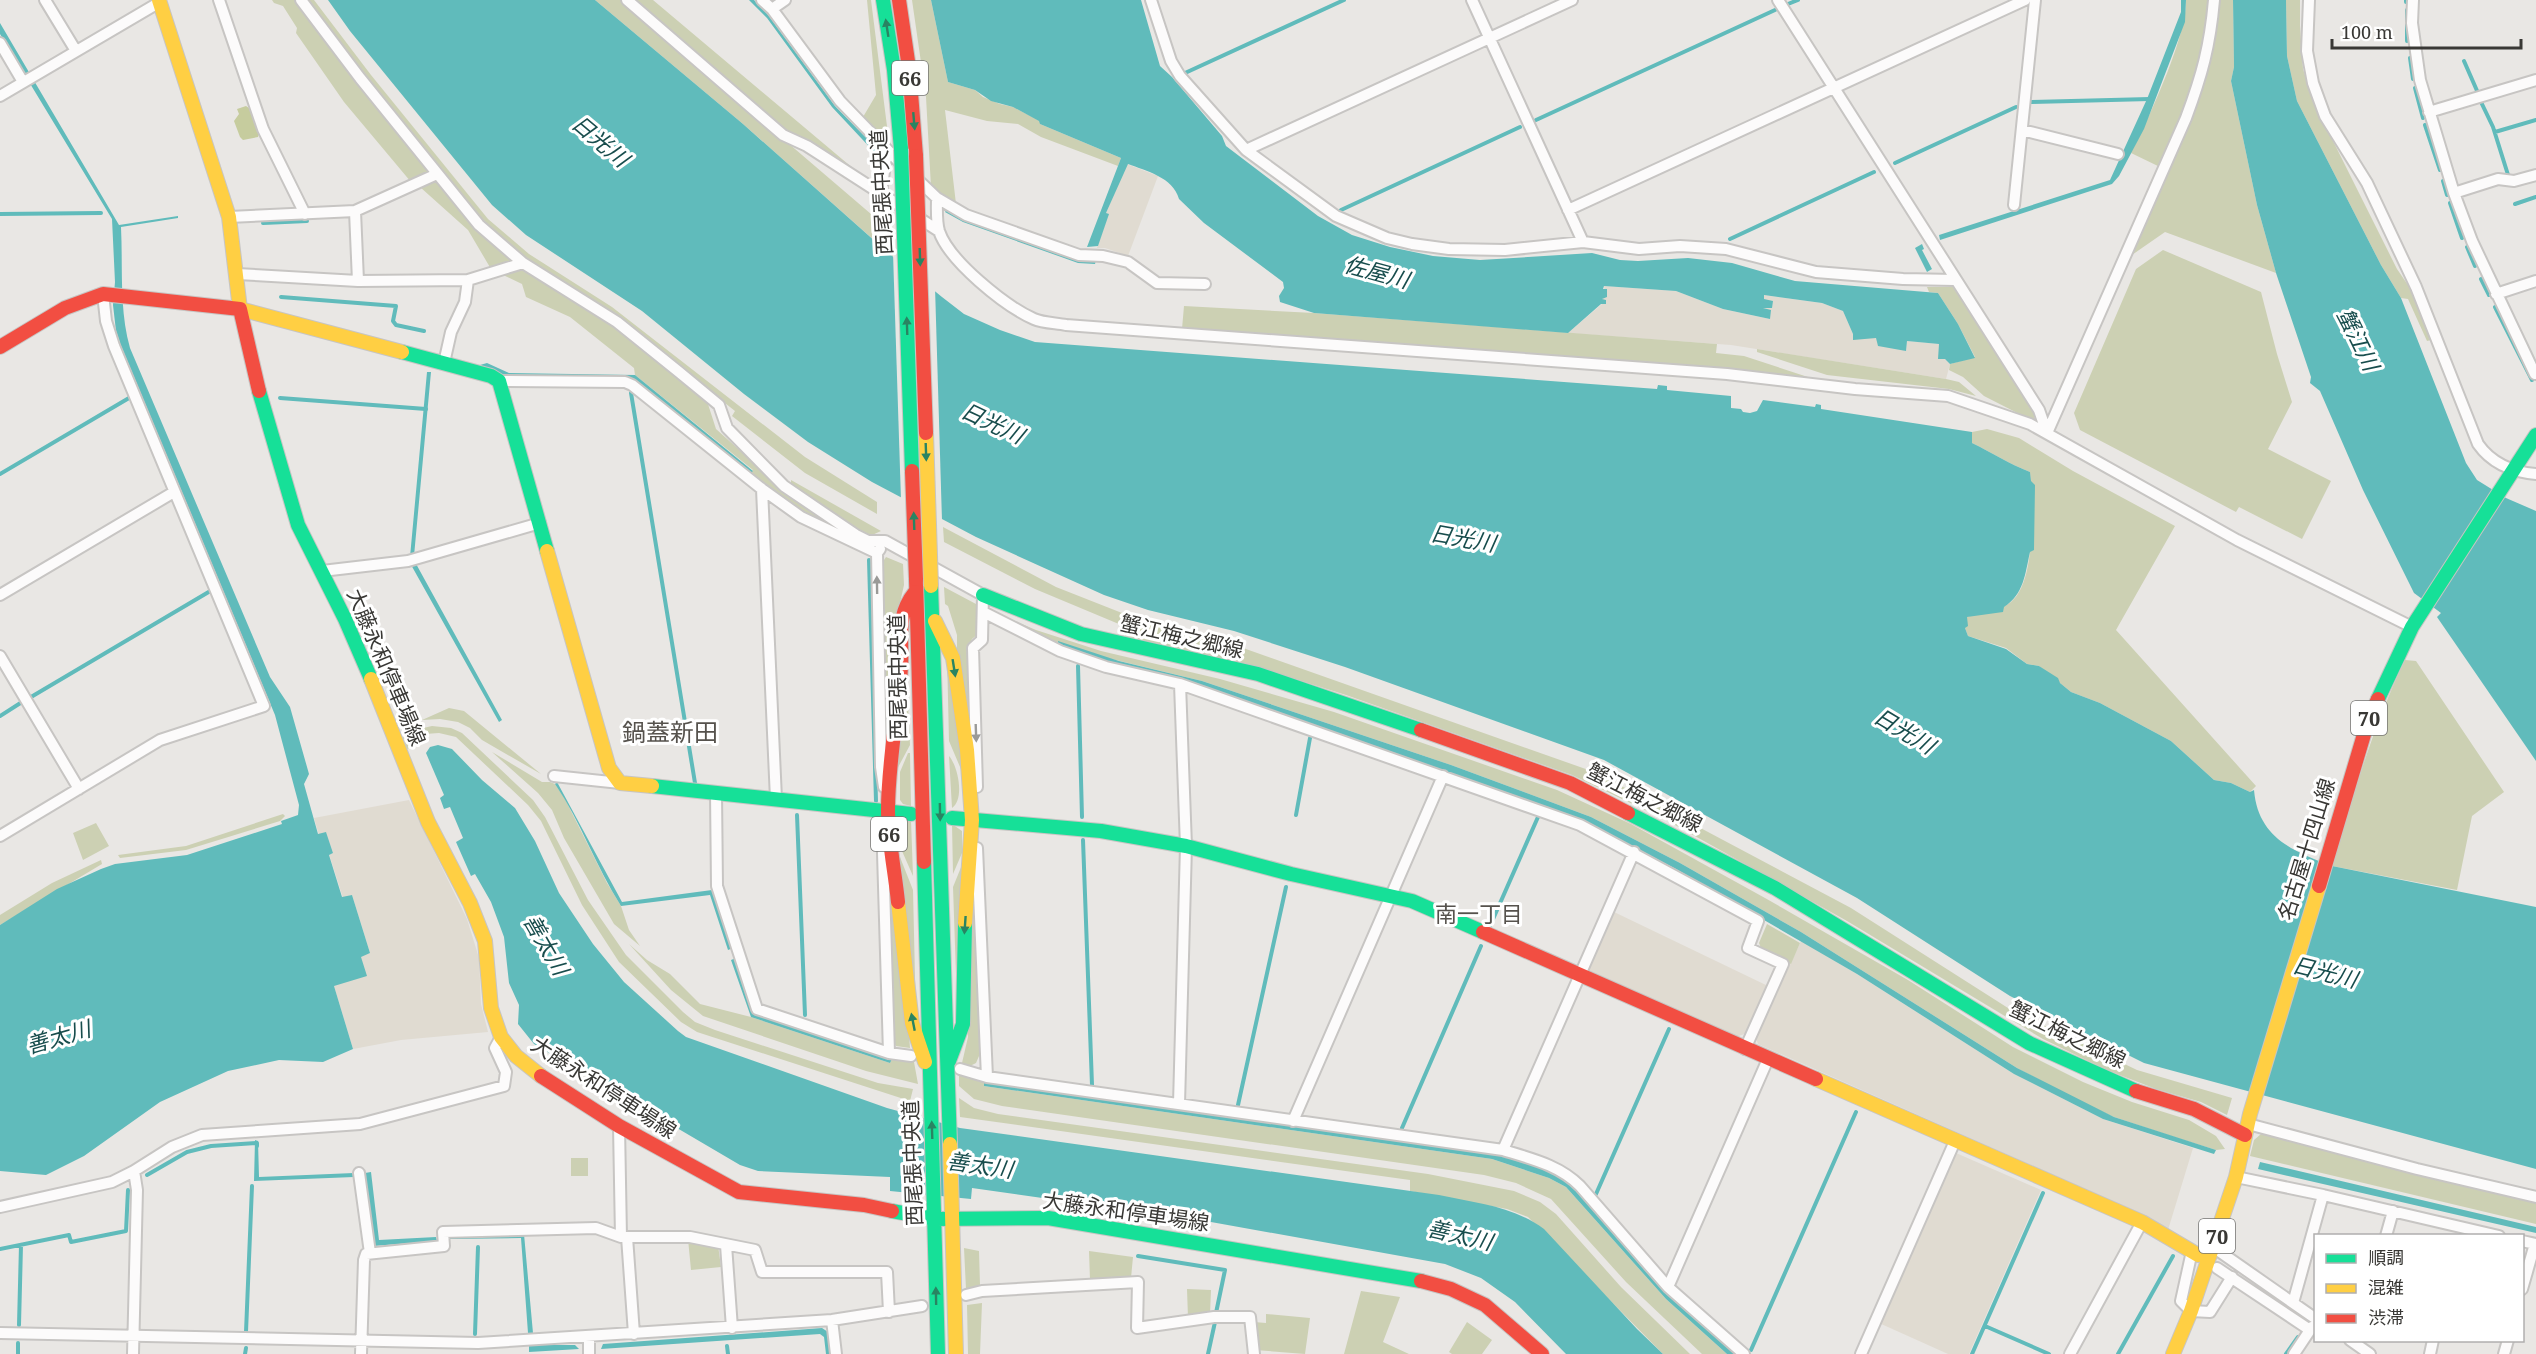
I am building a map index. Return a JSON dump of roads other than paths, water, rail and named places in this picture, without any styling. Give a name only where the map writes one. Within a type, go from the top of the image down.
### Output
[{"type":"main road","name":"西尾張中央道","points":[[883,0],[894,70],[901,148],[938,1354]]},
{"type":"main road","name":"西尾張中央道","points":[[899,0],[909,68],[916,156],[932,614],[953,1069],[947,1105],[956,1354]]},
{"type":"main road","name":"大藤永和停車場線","points":[[160,1],[228,217],[240,309],[252,368],[298,525],[322,571],[392,729],[428,822],[470,903],[485,941],[492,1008],[501,1037],[516,1056],[619,1125],[739,1192],[864,1205],[935,1219],[1048,1218],[1418,1280],[1451,1289],[1485,1305],[1542,1354]]},
{"type":"main road","points":[[0,347],[79,301],[106,294],[240,309],[491,376],[499,381],[609,768],[620,783],[911,814]]},
{"type":"main road","name":"70","points":[[2513,470],[2536,435]]},
{"type":"main road","name":"名古屋十四山線","points":[[2173,1354],[2192,1311],[2236,1177],[2248,1124],[2338,814],[2368,721],[2412,627],[2513,470]]},
{"type":"main road","name":"66","points":[[916,585],[908,601],[899,633],[901,665],[892,744],[888,811],[889,836],[912,1023],[931,1077]]},
{"type":"main road","name":"蟹江梅之郷線","points":[[983,595],[1081,634],[1258,674],[1570,783],[1695,845],[1775,888],[2029,1043],[2137,1092],[2248,1124]]},
{"type":"main road","name":"66","points":[[932,614],[953,658],[967,750],[974,820],[964,942],[963,1024],[953,1069]]},
{"type":"main road","points":[[952,818],[1101,831],[1186,846],[1291,874],[1412,901],[2142,1222],[2195,1253]]},
{"type":"street","points":[[45,0],[76,51]]},
{"type":"street","points":[[219,0],[263,129],[305,214]]},
{"type":"street","points":[[301,0],[479,225],[523,263],[617,322],[719,405],[727,428],[784,486],[856,536],[868,541],[885,541],[983,595],[982,640],[974,648],[977,790],[972,808],[987,1077]]},
{"type":"street","points":[[627,0],[783,135],[807,146],[939,231],[968,273],[1034,319],[1066,325],[1727,374],[1855,389],[1948,396],[2018,420],[2047,433],[2237,540],[2412,627]]},
{"type":"street","points":[[762,0],[772,9],[840,101],[937,198],[966,215],[1078,255],[1103,256],[1128,262],[1157,283],[1204,284]]},
{"type":"street","points":[[772,9],[785,0]]},
{"type":"street","points":[[1151,0],[1171,61],[1180,76],[1246,150],[1336,216],[1387,238],[1412,244],[1460,249],[1505,250],[1583,242],[1639,249],[1680,246],[1726,249],[1816,272],[1903,279],[1955,280]]},
{"type":"street","points":[[1472,0],[1583,242]]},
{"type":"street","points":[[1246,150],[1572,0]]},
{"type":"street","points":[[1778,0],[2039,410],[2047,433]]},
{"type":"street","points":[[1568,210],[2025,0]]},
{"type":"street","points":[[2014,205],[2035,0]]},
{"type":"street","points":[[2047,433],[2186,118],[2200,81],[2210,42],[2214,0]]},
{"type":"street","points":[[2309,0],[2307,51],[2313,83],[2325,116],[2367,183],[2416,287],[2478,444],[2488,458],[2513,470],[2536,474]]},
{"type":"street","points":[[2413,0],[2415,52],[2429,112],[2454,193],[2472,241],[2535,374]]},
{"type":"street","points":[[0,96],[160,1]]},
{"type":"street","points":[[0,43],[28,80]]},
{"type":"street","points":[[2429,112],[2536,80]]},
{"type":"street","points":[[2022,130],[2118,154]]},
{"type":"street","points":[[881,193],[887,150]]},
{"type":"street","points":[[228,217],[355,212],[437,174]]},
{"type":"street","points":[[2454,193],[2498,179],[2514,182],[2536,175]]},
{"type":"street","points":[[937,198],[939,231]]},
{"type":"street","points":[[355,212],[358,281]]},
{"type":"street","points":[[237,273],[358,281],[468,280],[523,263]]},
{"type":"street","points":[[444,363],[451,332],[465,302],[468,280]]},
{"type":"street","points":[[2496,294],[2536,281]]},
{"type":"street","points":[[0,836],[160,740],[264,706],[114,346],[106,321],[106,294]]},
{"type":"street","points":[[499,381],[625,382],[632,385],[762,489],[801,517],[877,553]]},
{"type":"street","points":[[762,489],[776,799]]},
{"type":"street","points":[[0,595],[174,492]]},
{"type":"street","points":[[322,571],[408,561],[540,524]]},
{"type":"street","points":[[885,541],[877,553],[881,767],[888,811]]},
{"type":"street","points":[[983,612],[1060,651],[1106,667],[1180,684],[1580,825],[1634,852],[1758,921],[1748,948],[1783,964],[1745,1049]]},
{"type":"street","points":[[0,656],[80,789]]},
{"type":"street","points":[[1179,1104],[1186,846],[1180,684]]},
{"type":"street","points":[[554,776],[620,783]]},
{"type":"street","points":[[1293,1120],[1443,776]]},
{"type":"street","points":[[716,793],[717,886],[757,1009],[889,1053],[911,1056]]},
{"type":"street","points":[[889,836],[883,854],[889,1053]]},
{"type":"street","points":[[1503,1150],[1634,852]]},
{"type":"street","points":[[0,1207],[112,1182],[172,1147],[202,1135],[360,1124],[504,1086],[507,1072],[495,1048],[501,1037]]},
{"type":"street","points":[[1668,1287],[1768,1059]]},
{"type":"street","points":[[953,1069],[987,1077],[1503,1150],[1542,1162],[1567,1173],[1668,1287],[1744,1354]]},
{"type":"street","points":[[2248,1124],[2417,1169],[2536,1197]]},
{"type":"street","points":[[619,1125],[624,1237],[634,1334]]},
{"type":"street","points":[[1861,1354],[1954,1141]]},
{"type":"street","points":[[133,1354],[137,1190],[134,1171]]},
{"type":"street","points":[[359,1173],[370,1253]]},
{"type":"street","points":[[2236,1177],[2324,1194],[2393,1210],[2465,1232],[2482,1234]]},
{"type":"street","points":[[2293,1303],[2324,1194]]},
{"type":"street","points":[[2387,1234],[2393,1210]]},
{"type":"street","points":[[2070,1354],[2142,1222]]},
{"type":"street","points":[[361,1354],[366,1254],[444,1246],[443,1232],[596,1228],[624,1237],[690,1237],[755,1250],[762,1272],[888,1272],[889,1312]]},
{"type":"street","points":[[2524,1286],[2536,1244]]},
{"type":"street","points":[[726,1245],[732,1328]]},
{"type":"street","points":[[2213,1247],[2293,1303],[2314,1324]]},
{"type":"street","points":[[2195,1253],[2181,1301],[2192,1311],[2210,1312],[2232,1277]]},
{"type":"street","points":[[2217,1268],[2314,1324]]},
{"type":"street","points":[[966,1295],[982,1291],[1138,1282],[1137,1328],[1214,1317],[1250,1317],[1254,1354]]},
{"type":"street","points":[[0,1333],[478,1343],[832,1320],[922,1306]]},
{"type":"street","points":[[832,1320],[836,1354]]},
{"type":"street","points":[[2294,1354],[2314,1324]]},
{"type":"street","points":[[589,1337],[589,1354]]},
{"type":"street","points":[[2355,1342],[2370,1354]]},
{"type":"water","name":"日光川","points":[[328,0],[595,0],[743,124],[886,251],[942,297],[964,314],[1035,342],[1657,389],[1658,385],[1667,386],[1667,390],[1731,396],[1731,408],[1741,409],[1743,412],[1757,411],[1763,400],[1815,407],[1816,404],[1821,405],[1821,409],[1972,432],[1972,443],[2030,472],[2031,481],[2035,485],[2034,550],[2030,552],[2023,583],[2016,596],[2004,607],[2003,612],[1967,617],[1968,626],[1965,628],[1968,636],[2006,649],[2027,664],[2039,666],[2058,678],[2060,683],[2071,692],[2100,703],[2171,741],[2214,780],[2231,783],[2250,792],[2254,790],[2262,820],[2270,831],[2291,848],[2332,866],[2536,907],[2536,1169],[2144,1063],[2010,996],[1857,898],[1604,760],[1345,667],[1234,631],[1148,610],[1104,595],[976,537],[872,482],[808,442],[744,394],[642,311],[526,235],[492,205],[350,31]]},
{"type":"water","points":[[749,0],[754,0],[769,16],[835,106],[878,150],[876,154],[832,107],[767,18]]},
{"type":"water","name":"佐屋川","points":[[931,0],[1141,0],[1160,66],[1222,136],[1226,146],[1318,216],[1352,235],[1390,247],[1433,256],[1480,260],[1592,253],[1620,260],[1638,261],[1688,258],[1732,263],[1795,281],[1938,293],[1958,324],[1975,358],[1950,364],[1945,359],[1938,359],[1939,344],[1907,341],[1906,351],[1878,346],[1876,338],[1853,340],[1853,334],[1843,311],[1822,303],[1764,295],[1764,299],[1773,301],[1772,308],[1763,308],[1771,310],[1770,319],[1723,309],[1676,291],[1604,286],[1603,289],[1607,289],[1607,297],[1602,299],[1606,300],[1606,304],[1601,304],[1568,333],[1314,313],[1280,302],[1279,296],[1284,288],[1283,282],[1204,223],[1179,199],[1176,191],[1165,180],[1128,164],[1106,213],[1109,214],[1098,246],[1087,247],[1121,158],[1040,124],[1039,121],[1013,107],[991,101],[975,90],[948,82]]},
{"type":"water","points":[[2181,0],[2186,0],[2185,22],[2144,129],[2119,176],[2112,184],[1940,240],[1939,235],[2110,180],[2147,99],[2181,12]]},
{"type":"water","name":"蟹江川","points":[[2233,0],[2286,0],[2287,56],[2297,101],[2381,265],[2401,298],[2466,463],[2477,480],[2506,498],[2536,511],[2536,761],[2437,617],[2441,613],[2414,593],[2363,490],[2320,391],[2310,383],[2311,377],[2276,273],[2257,205],[2231,81],[2234,67]]},
{"type":"water","name":"善太川","points":[[0,23],[119,225],[178,216],[178,218],[121,227],[124,318],[130,348],[270,677],[290,707],[309,774],[304,784],[318,834],[326,832],[333,853],[329,855],[342,897],[352,895],[370,953],[361,957],[367,976],[334,986],[353,1049],[323,1062],[279,1060],[228,1071],[160,1102],[84,1156],[46,1175],[0,1171],[0,925],[57,889],[101,869],[115,864],[187,855],[282,824],[281,821],[298,815],[299,805],[275,715],[116,331],[113,305],[115,282],[112,219],[0,34]]},
{"type":"water","points":[[947,209],[1096,260],[1095,264],[1078,263],[963,222],[945,212]]},
{"type":"water","points":[[1922,244],[1924,249],[1922,250],[1932,269],[1927,272],[1915,248]]},
{"type":"water","points":[[487,363],[509,373],[635,375],[753,471],[751,473],[628,378],[503,375],[480,365]]},
{"type":"water","points":[[427,372],[431,372],[414,556],[410,557]]},
{"type":"water","points":[[415,562],[502,720],[499,722],[410,563]]},
{"type":"water","points":[[1058,641],[1119,661],[1202,681],[1451,765],[1591,817],[1680,863],[1801,932],[2017,1068],[2114,1117],[2216,1150],[2214,1154],[2103,1119],[2014,1074],[1857,974],[1676,869],[1587,823],[1249,703],[1095,659],[1058,646]]},
{"type":"water","name":"善太川","points":[[438,745],[452,749],[482,780],[515,808],[535,841],[559,893],[593,944],[624,982],[686,1037],[887,1108],[960,1128],[1439,1195],[1507,1210],[1544,1229],[1663,1354],[1566,1354],[1515,1302],[1481,1278],[1445,1264],[1211,1222],[972,1188],[971,1199],[890,1191],[890,1177],[758,1171],[740,1165],[534,1044],[518,1024],[519,1005],[509,983],[504,937],[491,902],[475,874],[471,876],[456,842],[463,838],[450,807],[444,809],[440,798],[444,795],[426,753],[430,747]]},
{"type":"water","points":[[557,782],[622,902],[712,890],[733,948],[728,950],[710,895],[621,906],[555,784]]},
{"type":"water","points":[[736,958],[754,1014],[892,1059],[890,1063],[751,1017],[731,960]]},
{"type":"water","points":[[984,1082],[1500,1155],[1539,1167],[1568,1181],[1736,1354],[1727,1354],[1666,1299],[1566,1187],[1549,1178],[1492,1159],[984,1086]]},
{"type":"water","points":[[255,1140],[258,1141],[259,1177],[354,1173],[354,1177],[254,1181]]},
{"type":"water","points":[[2260,1162],[2536,1227],[2536,1233],[2258,1169]]},
{"type":"water","points":[[371,1172],[379,1240],[436,1237],[437,1241],[373,1246],[365,1173]]},
{"type":"water","points":[[524,1234],[533,1333],[528,1333],[521,1238],[450,1239],[449,1236]]},
{"type":"water","points":[[822,1328],[828,1332],[831,1354],[826,1354],[824,1337],[820,1334],[601,1349],[603,1344]]},
{"type":"water","points":[[575,1345],[579,1349],[529,1352],[529,1346]]},
{"type":"waterway","points":[[1185,73],[1344,0]]},
{"type":"waterway","points":[[1788,4],[1798,0]]},
{"type":"waterway","points":[[1536,120],[1775,10]]},
{"type":"waterway","points":[[2407,10],[2407,41]]},
{"type":"waterway","points":[[2410,58],[2413,79]]},
{"type":"waterway","points":[[2464,61],[2478,93]]},
{"type":"waterway","points":[[2415,88],[2423,118]]},
{"type":"waterway","points":[[2030,102],[2150,99]]},
{"type":"waterway","points":[[2481,102],[2493,127],[2509,178]]},
{"type":"waterway","points":[[1895,163],[2016,107]]},
{"type":"waterway","points":[[2495,132],[2536,120]]},
{"type":"waterway","points":[[2425,125],[2440,170]]},
{"type":"waterway","points":[[1341,210],[1520,127]]},
{"type":"waterway","points":[[1730,239],[1874,172]]},
{"type":"waterway","points":[[2443,181],[2447,195]]},
{"type":"waterway","points":[[2515,204],[2536,197]]},
{"type":"waterway","points":[[2450,203],[2462,238]]},
{"type":"waterway","points":[[0,214],[101,213]]},
{"type":"waterway","points":[[263,223],[307,221]]},
{"type":"waterway","points":[[2467,247],[2475,266]]},
{"type":"waterway","points":[[2481,279],[2489,295]]},
{"type":"waterway","points":[[281,297],[396,306],[393,321],[396,325],[424,331]]},
{"type":"waterway","points":[[2495,307],[2532,380]]},
{"type":"waterway","points":[[631,393],[695,783]]},
{"type":"waterway","points":[[0,474],[129,398]]},
{"type":"waterway","points":[[280,398],[426,409]]},
{"type":"waterway","points":[[869,560],[876,801]]},
{"type":"waterway","points":[[31,697],[212,590]]},
{"type":"waterway","points":[[1078,666],[1082,817]]},
{"type":"waterway","points":[[0,716],[22,702]]},
{"type":"waterway","points":[[1296,815],[1310,738]]},
{"type":"waterway","points":[[797,815],[805,1015]]},
{"type":"waterway","points":[[1490,926],[1538,817]]},
{"type":"waterway","points":[[1083,840],[1092,1085]]},
{"type":"waterway","points":[[1238,1105],[1286,887]]},
{"type":"waterway","points":[[1402,1128],[1481,946]]},
{"type":"waterway","points":[[1596,1194],[1669,1029]]},
{"type":"waterway","points":[[1751,1350],[1856,1112]]},
{"type":"waterway","points":[[147,1175],[187,1152],[211,1146],[257,1143],[257,1146]]},
{"type":"waterway","points":[[246,1332],[252,1186]]},
{"type":"waterway","points":[[0,1249],[69,1235],[71,1242],[126,1231],[128,1190]]},
{"type":"waterway","points":[[1972,1354],[2043,1193]]},
{"type":"waterway","points":[[19,1325],[21,1245]]},
{"type":"waterway","points":[[475,1334],[478,1247]]},
{"type":"waterway","points":[[1138,1256],[1225,1270],[1216,1313]]},
{"type":"waterway","points":[[2118,1354],[2173,1256]]},
{"type":"waterway","points":[[1208,1354],[1215,1322]]},
{"type":"waterway","points":[[1985,1326],[2049,1354]]},
{"type":"waterway","points":[[2286,1354],[2298,1337]]},
{"type":"waterway","points":[[18,1343],[18,1354]]},
{"type":"waterway","points":[[727,1346],[728,1354]]},
{"type":"waterway","points":[[245,1354],[246,1348]]},
{"type":"district","name":"鍋蓋新田","points":[[670,731]]},
{"type":"district","name":"南一丁目","points":[[1479,913]]}]
